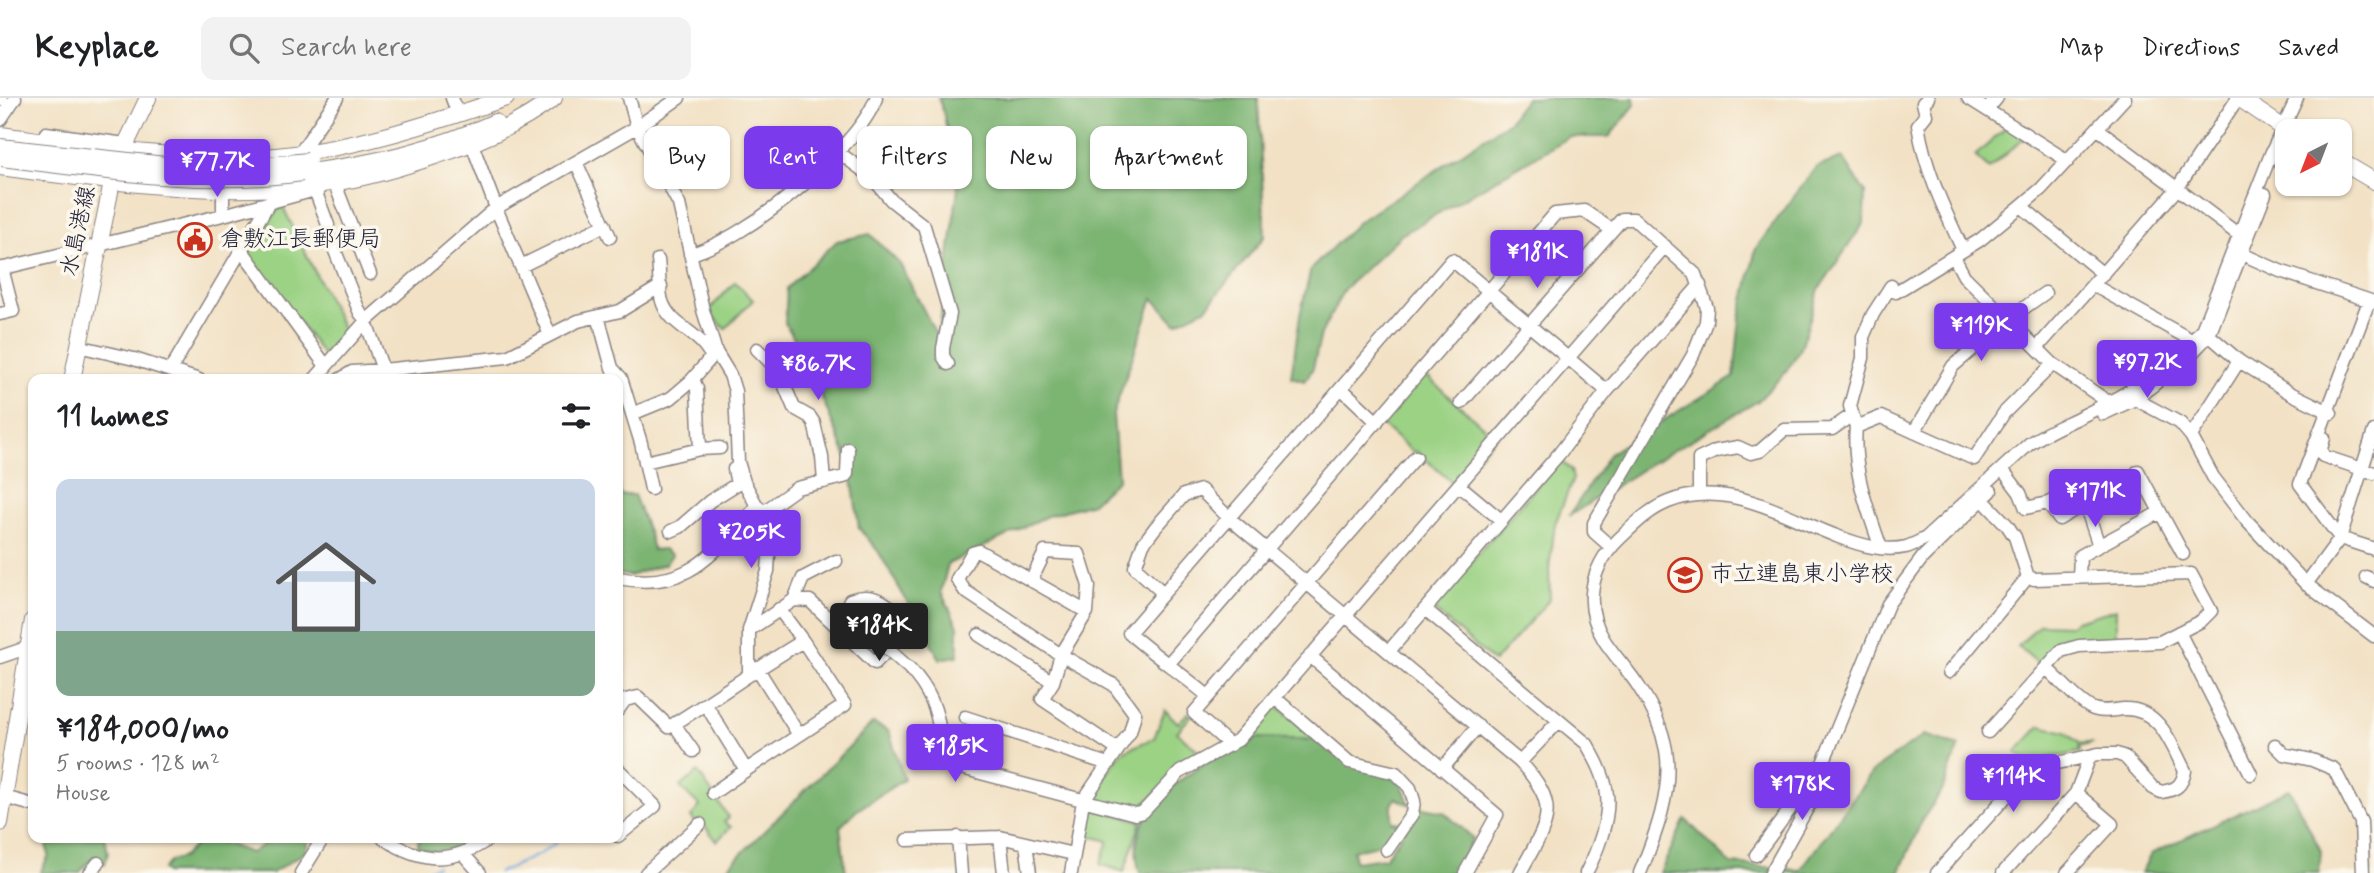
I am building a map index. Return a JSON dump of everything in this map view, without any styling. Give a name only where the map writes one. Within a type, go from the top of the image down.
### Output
[{"type":"main road","name":"水島港線","points":[[73,374],[112,182],[148,98]]},
{"type":"main road","points":[[0,146],[184,167],[304,162],[506,98]]},
{"type":"main road","points":[[0,158],[156,176],[219,179],[344,156],[426,134],[481,116],[517,98]]},
{"type":"main road","points":[[0,135],[359,165],[402,155],[486,126],[545,98]]},
{"type":"main road","points":[[0,167],[112,182],[223,190],[340,183],[419,162],[472,144],[535,113],[554,98]]},
{"type":"main road","points":[[2239,98],[2275,123]]},
{"type":"main road","points":[[2352,169],[2374,181]]},
{"type":"main road","points":[[0,823],[28,653]]},
{"type":"street","points":[[0,120],[15,98]]},
{"type":"street","points":[[172,370],[278,187],[304,162],[337,98]]},
{"type":"street","points":[[452,98],[458,114]]},
{"type":"street","points":[[629,98],[636,125],[679,204],[714,354]]},
{"type":"street","points":[[318,374],[365,319],[496,208],[679,98]]},
{"type":"street","points":[[843,146],[864,120],[876,98]]},
{"type":"street","points":[[1928,98],[1923,103],[1926,116],[1918,125],[1922,153],[1965,276],[2053,364],[2112,405]]},
{"type":"street","points":[[1968,98],[2068,161]]},
{"type":"street","points":[[1987,110],[1997,98]]},
{"type":"street","points":[[1881,548],[1864,502],[1853,453],[1854,421],[1850,406],[1863,358],[1863,338],[1873,314],[1891,286],[1896,292],[1959,254],[2021,206],[2068,161],[2125,98]]},
{"type":"street","points":[[2038,348],[2176,190],[2239,98]]},
{"type":"street","points":[[2290,119],[2297,98]]},
{"type":"street","points":[[0,128],[125,147]]},
{"type":"street","points":[[2098,129],[2240,244],[2280,271],[2372,301],[2300,485],[2340,538],[2374,549]]},
{"type":"street","points":[[472,144],[550,335]]},
{"type":"street","points":[[1771,873],[1815,794],[1821,768],[1888,604],[1927,554],[1980,496],[2045,433],[2133,394],[2200,339],[2240,244],[2275,148]]},
{"type":"street","points":[[843,156],[872,177],[891,200],[924,226],[950,314],[943,348],[943,356],[948,364]]},
{"type":"street","points":[[521,266],[607,231],[576,162]]},
{"type":"street","points":[[0,174],[72,183],[112,182]]},
{"type":"street","points":[[0,314],[13,312],[1,269],[223,215],[340,183],[370,274]]},
{"type":"street","points":[[690,254],[742,229],[798,189]]},
{"type":"street","points":[[223,190],[223,215]]},
{"type":"street","points":[[315,190],[328,225],[327,231],[365,319],[383,370]]},
{"type":"street","points":[[2021,206],[2103,274]]},
{"type":"street","points":[[1169,663],[1555,214],[1584,211],[1612,230]]},
{"type":"street","points":[[1461,403],[1622,219],[1634,219],[1695,274],[1707,308],[1706,322],[1693,355],[1594,523],[1594,532],[1611,547]]},
{"type":"street","points":[[749,631],[794,600],[810,601],[875,663],[900,637],[903,631],[900,618],[878,599],[864,595],[850,600],[846,605],[848,613],[870,633],[911,669],[924,684],[937,713],[941,738],[939,757],[943,763],[1083,801],[1140,813],[1180,772],[1238,740],[1665,246]]},
{"type":"street","points":[[243,251],[325,364]]},
{"type":"street","points":[[658,260],[661,300],[668,314],[714,354],[730,375],[735,391],[738,450],[744,482],[760,509],[770,539],[768,571],[749,631],[753,671],[799,735]]},
{"type":"street","points":[[1208,696],[1169,663],[1158,659],[1129,633],[1451,260],[1607,391]]},
{"type":"street","points":[[1389,651],[1559,454],[1607,391],[1700,285]]},
{"type":"street","points":[[2093,285],[2200,339],[2290,393],[2332,412],[2321,449],[2323,456],[2368,471]]},
{"type":"street","points":[[349,374],[507,357],[578,321],[620,311],[661,286]]},
{"type":"street","points":[[1914,432],[1953,366],[2007,320],[2045,293]]},
{"type":"street","points":[[598,316],[612,368],[617,374]]},
{"type":"street","points":[[78,346],[183,374]]},
{"type":"street","points":[[757,349],[778,370],[794,408],[805,413],[814,423],[822,457],[824,482]]},
{"type":"street","points":[[626,408],[671,398],[693,379],[714,354]]},
{"type":"street","points":[[2191,436],[2239,361]]},
{"type":"street","points":[[1699,494],[1699,459],[1716,451],[1738,447],[1751,453],[1760,450],[1784,430],[1832,429],[1854,421],[1881,417],[1974,459],[2004,413],[2053,364]]},
{"type":"street","points":[[693,379],[697,389],[700,449]]},
{"type":"street","points":[[1341,388],[1377,422]]},
{"type":"street","points":[[623,390],[651,489]]},
{"type":"street","points":[[2133,394],[2179,424],[2191,436],[2213,477],[2247,521],[2306,584],[2374,636]]},
{"type":"street","points":[[2306,584],[2340,538],[2368,471],[2374,431]]},
{"type":"street","points":[[645,462],[700,449],[720,448]]},
{"type":"street","points":[[623,579],[652,582],[692,570],[760,509],[797,488],[839,479],[847,474],[848,449]]},
{"type":"street","points":[[671,531],[737,484],[732,458],[738,450]]},
{"type":"street","points":[[1230,745],[1194,713],[1416,457]]},
{"type":"street","points":[[2005,471],[2026,508],[2048,503],[2073,491]]},
{"type":"street","points":[[2138,471],[2183,554]]},
{"type":"street","points":[[1459,485],[1501,520]]},
{"type":"street","points":[[1163,593],[1135,567],[1143,544],[1185,495],[1201,490],[1229,518],[1520,762],[1544,790],[1546,825],[1520,873]]},
{"type":"street","points":[[1640,873],[1661,813],[1667,782],[1666,752],[1652,709],[1639,685],[1604,640],[1594,621],[1591,588],[1596,572],[1611,547],[1646,513],[1681,496],[1729,496],[1758,503],[1848,540],[1881,548],[1907,547],[1922,540],[1980,496]]},
{"type":"street","points":[[1980,496],[2007,524],[2015,537],[2028,577]]},
{"type":"street","points":[[2048,503],[2059,519],[2079,507],[2112,499]]},
{"type":"street","points":[[2086,507],[2099,545]]},
{"type":"street","points":[[2078,577],[2080,556],[2160,512]]},
{"type":"street","points":[[1922,540],[1927,554]]},
{"type":"street","points":[[1071,873],[1083,801],[1135,722],[1135,714],[1114,685],[965,591],[957,579],[972,553],[979,551],[1087,612]]},
{"type":"street","points":[[1031,581],[1045,552],[1079,554],[1089,586],[1087,612],[1061,654],[1053,682],[1042,699],[1118,750]]},
{"type":"street","points":[[794,600],[803,578],[836,561]]},
{"type":"street","points":[[1988,732],[2066,649],[2160,642],[2201,621],[2211,611],[2191,574],[2028,577]]},
{"type":"street","points":[[1949,672],[2028,577]]},
{"type":"street","points":[[713,793],[845,705],[779,608]]},
{"type":"street","points":[[1425,609],[1587,744],[1600,766],[1608,796],[1604,823],[1593,860],[1586,873]]},
{"type":"street","points":[[2179,632],[2251,774]]},
{"type":"street","points":[[979,635],[1053,682]]},
{"type":"street","points":[[623,703],[638,697],[669,727],[803,641]]},
{"type":"street","points":[[0,657],[28,647]]},
{"type":"street","points":[[1310,656],[1497,815],[1465,873]]},
{"type":"street","points":[[1937,873],[2031,769],[2107,753],[2125,757],[2153,788],[2161,792],[2176,789],[2184,779],[2185,771],[2160,724],[2136,709],[2099,711],[2090,708],[2046,668]]},
{"type":"street","points":[[1275,698],[1349,762],[1396,773],[1410,788],[1414,800],[1412,814],[1387,850]]},
{"type":"street","points":[[706,705],[746,770]]},
{"type":"street","points":[[965,718],[1108,764]]},
{"type":"street","points":[[1520,762],[1559,721]]},
{"type":"street","points":[[674,724],[693,751]]},
{"type":"street","points":[[1442,769],[1478,726]]},
{"type":"street","points":[[2275,745],[2284,754],[2312,760],[2334,769],[2361,822],[2363,873]]},
{"type":"street","points":[[2003,873],[2076,793],[2090,756]]},
{"type":"street","points":[[1756,855],[1821,768]]},
{"type":"street","points":[[623,774],[655,806],[623,832]]},
{"type":"street","points":[[2067,873],[2112,824],[2076,793]]},
{"type":"street","points":[[4,797],[28,803]]},
{"type":"street","points":[[646,873],[700,824]]},
{"type":"street","points":[[958,837],[961,873]]},
{"type":"street","points":[[907,840],[1000,837],[1073,854]]},
{"type":"street","points":[[1000,837],[1004,873]]},
{"type":"street","points":[[312,853],[314,843]]},
{"type":"street","points":[[301,873],[319,843]]},
{"type":"street","points":[[392,843],[415,855],[441,858],[464,855],[482,843]]},
{"type":"street","points":[[1026,843],[1030,873]]},
{"type":"street","points":[[464,855],[480,873]]},
{"type":"green space","points":[[939,98],[1258,98],[1265,236],[1205,309],[1176,323],[1153,298],[1113,414],[1118,479],[1092,503],[1047,516],[948,564],[941,592],[958,626],[958,656],[940,659],[878,551],[859,528],[850,465],[805,357],[785,323],[787,288],[837,241],[870,234],[900,264],[938,338],[958,189],[972,189],[972,126],[946,126]]},
{"type":"green space","points":[[1526,98],[1634,98],[1635,105],[1609,137],[1569,137],[1401,235],[1344,289],[1321,334],[1313,368],[1305,381],[1291,377],[1300,315],[1311,269],[1357,223],[1508,122]]},
{"type":"green space","points":[[2008,126],[2026,136],[1989,169],[1975,156]]},
{"type":"green space","points":[[1843,158],[1865,192],[1864,223],[1819,289],[1801,348],[1786,372],[1758,401],[1650,464],[1569,516],[1610,453],[1734,377],[1740,318],[1756,248],[1816,167]]},
{"type":"green space","points":[[283,207],[344,331],[324,356],[248,254],[278,209]]},
{"type":"green space","points":[[735,282],[753,300],[725,329],[708,311]]},
{"type":"green space","points":[[1424,374],[1495,437],[1454,484],[1382,425],[1382,421]]},
{"type":"green space","points":[[1560,460],[1571,470],[1573,479],[1555,524],[1549,569],[1550,599],[1494,662],[1435,611],[1434,604]]},
{"type":"green space","points":[[623,495],[634,495],[653,550],[664,549],[672,555],[665,564],[630,576],[623,575]]},
{"type":"green space","points":[[2116,609],[2116,638],[2061,640],[2039,664],[2018,646],[2040,624],[2070,625]]},
{"type":"green space","points":[[1272,708],[1280,708],[1316,740],[1255,738],[1249,744],[1241,743]]},
{"type":"green space","points":[[1165,710],[1178,723],[1188,713],[1191,716],[1177,732],[1202,754],[1139,808],[1131,809],[1096,801],[1092,795],[1122,752],[1154,738]]},
{"type":"green space","points":[[873,723],[889,731],[904,779],[856,811],[840,827],[846,873],[722,873]]},
{"type":"green space","points":[[2040,726],[2066,732],[2079,743],[2093,743],[2079,747],[2080,752],[2029,762],[2016,752]]},
{"type":"green space","points":[[1924,735],[1959,746],[1942,791],[1922,820],[1901,873],[1660,873],[1685,819],[1731,864],[1800,870],[1874,770]]},
{"type":"green space","points":[[1255,738],[1316,740],[1401,783],[1410,805],[1396,798],[1392,805],[1392,822],[1403,823],[1392,836],[1381,843],[1353,850],[1355,862],[1385,858],[1413,818],[1417,807],[1444,812],[1473,838],[1455,873],[1140,873],[1136,850],[1140,829],[1150,810],[1183,778],[1222,753],[1241,743],[1249,744]]},
{"type":"green space","points":[[698,772],[729,818],[724,822],[731,827],[717,841],[699,820],[696,823],[691,817],[700,806],[680,787]]},
{"type":"green space","points":[[2289,789],[2321,851],[2319,873],[2141,873],[2151,854]]},
{"type":"green space","points":[[1091,808],[1141,821],[1124,872],[1100,864],[1108,841],[1083,834],[1086,813]]},
{"type":"green space","points":[[45,843],[106,843],[108,853],[105,864],[94,856],[79,873],[40,873],[49,855]]},
{"type":"green space","points":[[197,843],[223,843],[251,853],[266,843],[308,843],[305,852],[272,873],[166,873],[163,869],[170,861],[183,857]]},
{"type":"green space","points":[[418,843],[465,843],[440,851],[417,848]]},
{"type":"waterway","points":[[498,873],[540,854],[556,843]]},
{"type":"waterway","points":[[422,873],[437,866]]},
{"type":"place","name":"倉敷江長郵便局","points":[[195,240]]},
{"type":"place","name":"市立連島東小学校","points":[[1685,575]]}]
